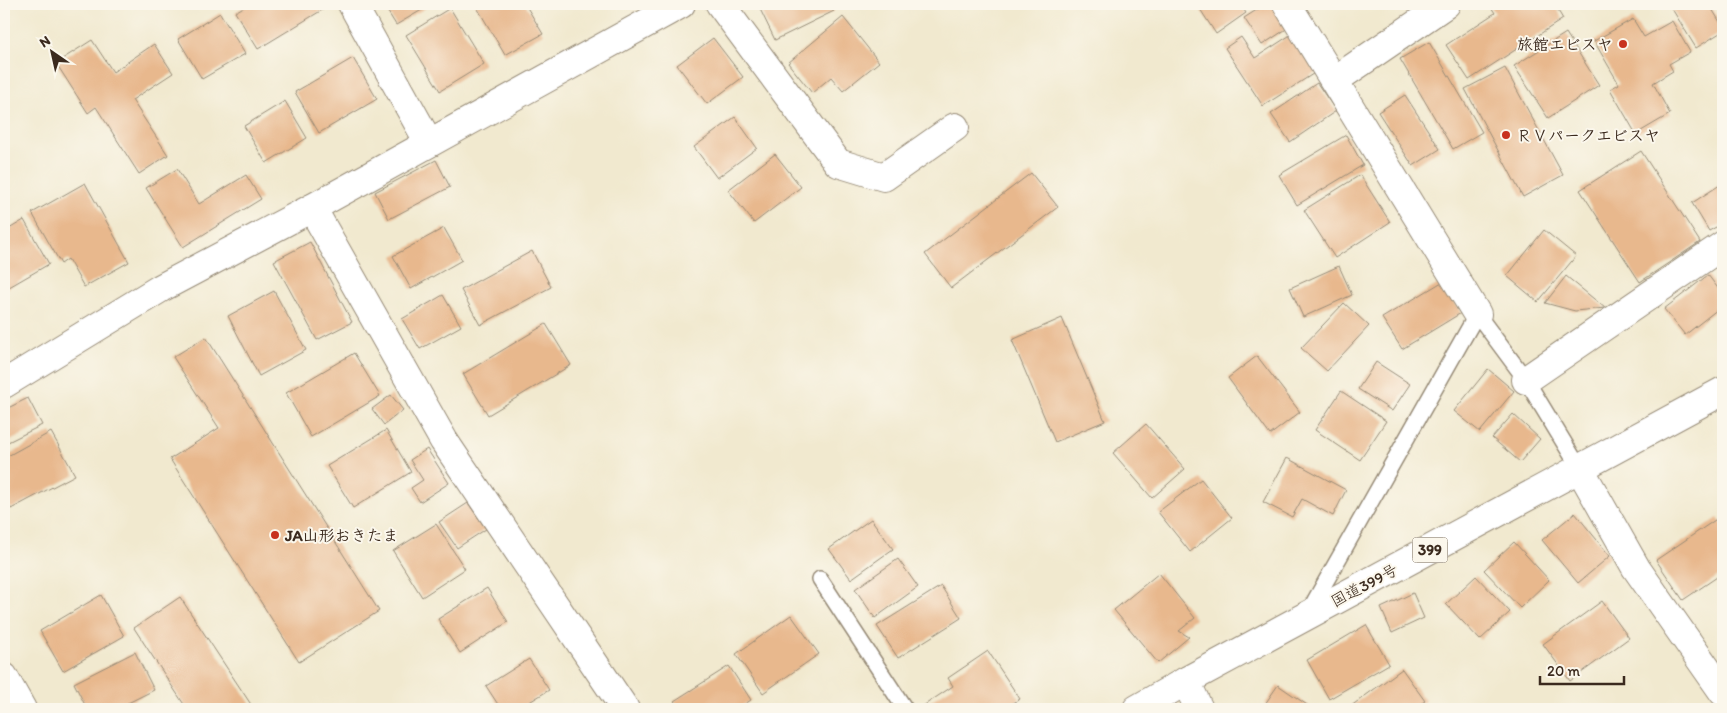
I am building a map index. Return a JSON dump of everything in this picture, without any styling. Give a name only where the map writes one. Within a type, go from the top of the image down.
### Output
[{"type":"main road","points":[[352,4],[429,143]]},
{"type":"main road","points":[[4,384],[161,288],[312,208],[681,4]]},
{"type":"main road","points":[[720,4],[838,163],[884,177],[955,127]]},
{"type":"main road","points":[[1287,4],[1477,314]]},
{"type":"main road","points":[[1335,80],[1446,4]]},
{"type":"main road","points":[[312,208],[444,440],[624,709]]},
{"type":"main road","points":[[1526,380],[1723,245]]},
{"type":"main road","name":"国道399号","points":[[1137,709],[1723,391]]},
{"type":"main road","points":[[1580,468],[1636,568],[1723,692]]},
{"type":"main road","points":[[4,677],[22,709]]},
{"type":"main road","points":[[1186,681],[1199,709]]},
{"type":"lane","points":[[1306,616],[1477,314],[1526,380],[1580,468]]},
{"type":"lane","points":[[820,579],[905,709]]},
{"type":"building","points":[[249,4],[332,4],[258,49],[235,12]]},
{"type":"building","points":[[383,4],[432,4],[396,25]]},
{"type":"building","points":[[475,4],[525,4],[543,34],[505,55]]},
{"type":"building","points":[[770,4],[831,4],[834,11],[775,40],[760,9]]},
{"type":"building","points":[[1207,4],[1240,4],[1246,13],[1216,34],[1200,9]]},
{"type":"building","points":[[1266,4],[1276,4],[1291,26],[1262,45],[1244,18]]},
{"type":"building","points":[[1489,4],[1554,4],[1563,19],[1469,80],[1446,45],[1495,13]]},
{"type":"building","points":[[1669,4],[1709,4],[1723,27],[1723,31],[1696,48]]},
{"type":"building","points":[[450,8],[484,64],[440,91],[406,35]]},
{"type":"building","points":[[220,13],[245,54],[202,79],[178,39]]},
{"type":"building","points":[[843,17],[879,62],[843,91],[831,77],[812,93],[788,63]]},
{"type":"building","points":[[1633,19],[1644,37],[1672,21],[1690,52],[1669,64],[1673,71],[1653,83],[1670,114],[1636,134],[1610,89],[1619,84],[1594,41]]},
{"type":"building","points":[[1566,33],[1599,85],[1548,118],[1514,66]]},
{"type":"building","points":[[1292,34],[1316,72],[1263,106],[1225,48],[1241,37],[1255,58]]},
{"type":"building","points":[[713,38],[743,77],[707,104],[677,65]]},
{"type":"building","points":[[92,40],[113,72],[154,44],[173,73],[132,100],[168,155],[139,174],[96,107],[88,113],[56,63]]},
{"type":"building","points":[[1429,42],[1482,132],[1453,149],[1400,59]]},
{"type":"building","points":[[353,58],[377,99],[319,133],[295,92]]},
{"type":"building","points":[[1505,68],[1563,175],[1523,197],[1465,89]]},
{"type":"building","points":[[1317,83],[1336,111],[1290,142],[1271,114]]},
{"type":"building","points":[[1405,95],[1440,149],[1413,166],[1378,112]]},
{"type":"building","points":[[285,101],[307,138],[266,163],[244,126]]},
{"type":"building","points":[[735,117],[757,148],[717,178],[694,147]]},
{"type":"building","points":[[1346,135],[1363,165],[1297,205],[1279,175]]},
{"type":"building","points":[[1641,151],[1700,242],[1640,282],[1580,190]]},
{"type":"building","points":[[775,154],[801,187],[754,223],[728,190]]},
{"type":"building","points":[[436,160],[450,187],[389,219],[375,192]]},
{"type":"building","points":[[177,169],[199,204],[246,175],[261,199],[183,247],[146,188]]},
{"type":"building","points":[[1031,173],[1058,207],[951,288],[925,254]]},
{"type":"building","points":[[1360,175],[1390,222],[1335,258],[1304,210]]},
{"type":"building","points":[[85,183],[129,262],[84,287],[68,259],[61,264],[32,213]]},
{"type":"building","points":[[1723,183],[1723,223],[1709,231],[1692,203]]},
{"type":"building","points":[[24,220],[49,264],[4,290],[4,232]]},
{"type":"building","points":[[444,228],[462,260],[411,289],[393,256]]},
{"type":"building","points":[[1544,230],[1576,256],[1538,302],[1507,276]]},
{"type":"building","points":[[310,242],[352,322],[317,340],[274,261]]},
{"type":"building","points":[[532,251],[551,287],[480,325],[461,290]]},
{"type":"building","points":[[1339,266],[1352,295],[1303,317],[1290,288]]},
{"type":"building","points":[[1708,275],[1723,295],[1723,305],[1685,335],[1664,309]]},
{"type":"building","points":[[1566,276],[1605,308],[1575,311],[1545,303]]},
{"type":"building","points":[[1442,282],[1461,313],[1402,349],[1382,318]]},
{"type":"building","points":[[274,291],[306,350],[259,376],[228,316]]},
{"type":"building","points":[[443,295],[461,326],[420,349],[402,319]]},
{"type":"building","points":[[1344,303],[1369,326],[1327,371],[1301,348]]},
{"type":"building","points":[[1062,318],[1105,421],[1055,442],[1012,340]]},
{"type":"building","points":[[546,324],[571,365],[488,415],[463,374]]},
{"type":"building","name":"JA山形おきたま","points":[[206,337],[379,611],[299,662],[170,459],[219,428],[173,357]]},
{"type":"building","points":[[354,353],[380,396],[311,437],[286,393]]},
{"type":"building","points":[[1257,356],[1300,412],[1270,435],[1228,378]]},
{"type":"building","points":[[1376,362],[1410,384],[1392,411],[1358,389]]},
{"type":"building","points":[[1488,369],[1514,391],[1480,432],[1454,411]]},
{"type":"building","points":[[1341,391],[1386,421],[1360,460],[1315,430]]},
{"type":"building","points":[[391,395],[403,410],[384,425],[372,409]]},
{"type":"building","points":[[28,398],[42,425],[4,444],[4,410]]},
{"type":"building","points":[[1513,414],[1540,439],[1520,462],[1492,438]]},
{"type":"building","points":[[1146,424],[1185,469],[1152,498],[1113,453]]},
{"type":"building","points":[[386,430],[411,472],[353,508],[327,466]]},
{"type":"building","points":[[51,432],[75,475],[11,509],[4,496],[4,458]]},
{"type":"building","points":[[427,449],[449,483],[420,502],[411,488],[423,480],[410,460]]},
{"type":"building","points":[[1287,458],[1346,490],[1333,516],[1302,499],[1292,517],[1263,502]]},
{"type":"building","points":[[1201,479],[1232,518],[1190,552],[1158,512]]},
{"type":"building","points":[[468,503],[486,529],[457,548],[439,522]]},
{"type":"building","points":[[1575,513],[1610,556],[1578,583],[1542,540]]},
{"type":"building","points":[[1718,518],[1723,525],[1723,573],[1683,600],[1656,560]]},
{"type":"building","points":[[871,519],[893,549],[851,579],[829,549]]},
{"type":"building","points":[[436,524],[465,569],[422,597],[393,551]]},
{"type":"building","points":[[1514,542],[1549,580],[1520,608],[1484,570]]},
{"type":"building","points":[[898,559],[918,587],[875,618],[855,589]]},
{"type":"building","points":[[1159,573],[1195,618],[1179,631],[1189,637],[1158,663],[1114,610]]},
{"type":"building","points":[[1476,576],[1510,612],[1480,640],[1446,604]]},
{"type":"building","points":[[941,586],[961,618],[898,658],[877,626]]},
{"type":"building","points":[[487,588],[508,622],[460,653],[438,619]]},
{"type":"building","points":[[1413,593],[1424,618],[1392,633],[1381,608]]},
{"type":"building","points":[[101,595],[124,636],[63,671],[40,631]]},
{"type":"building","points":[[180,597],[254,709],[187,709],[134,628]]},
{"type":"building","points":[[1602,601],[1629,638],[1570,681],[1543,644]]},
{"type":"building","points":[[791,615],[819,654],[763,693],[736,654]]},
{"type":"building","points":[[1366,625],[1389,664],[1329,699],[1307,660]]},
{"type":"building","points":[[988,651],[1020,699],[1004,709],[925,709],[923,706],[953,686],[948,678]]},
{"type":"building","points":[[135,652],[154,690],[116,709],[87,709],[74,683]]},
{"type":"building","points":[[529,659],[549,690],[518,709],[501,709],[486,686]]},
{"type":"building","points":[[729,666],[751,700],[737,709],[680,709],[674,701]]},
{"type":"building","points":[[1402,669],[1425,701],[1413,709],[1347,709]]},
{"type":"building","points":[[1278,685],[1313,709],[1273,709],[1265,704]]},
{"type":"place","name":"旅館エビスヤ","points":[[1623,44]]},
{"type":"place","name":"ＲＶパークエビスヤ","points":[[1506,135]]},
{"type":"place","name":"JA山形おきたま","points":[[275,535]]}]
